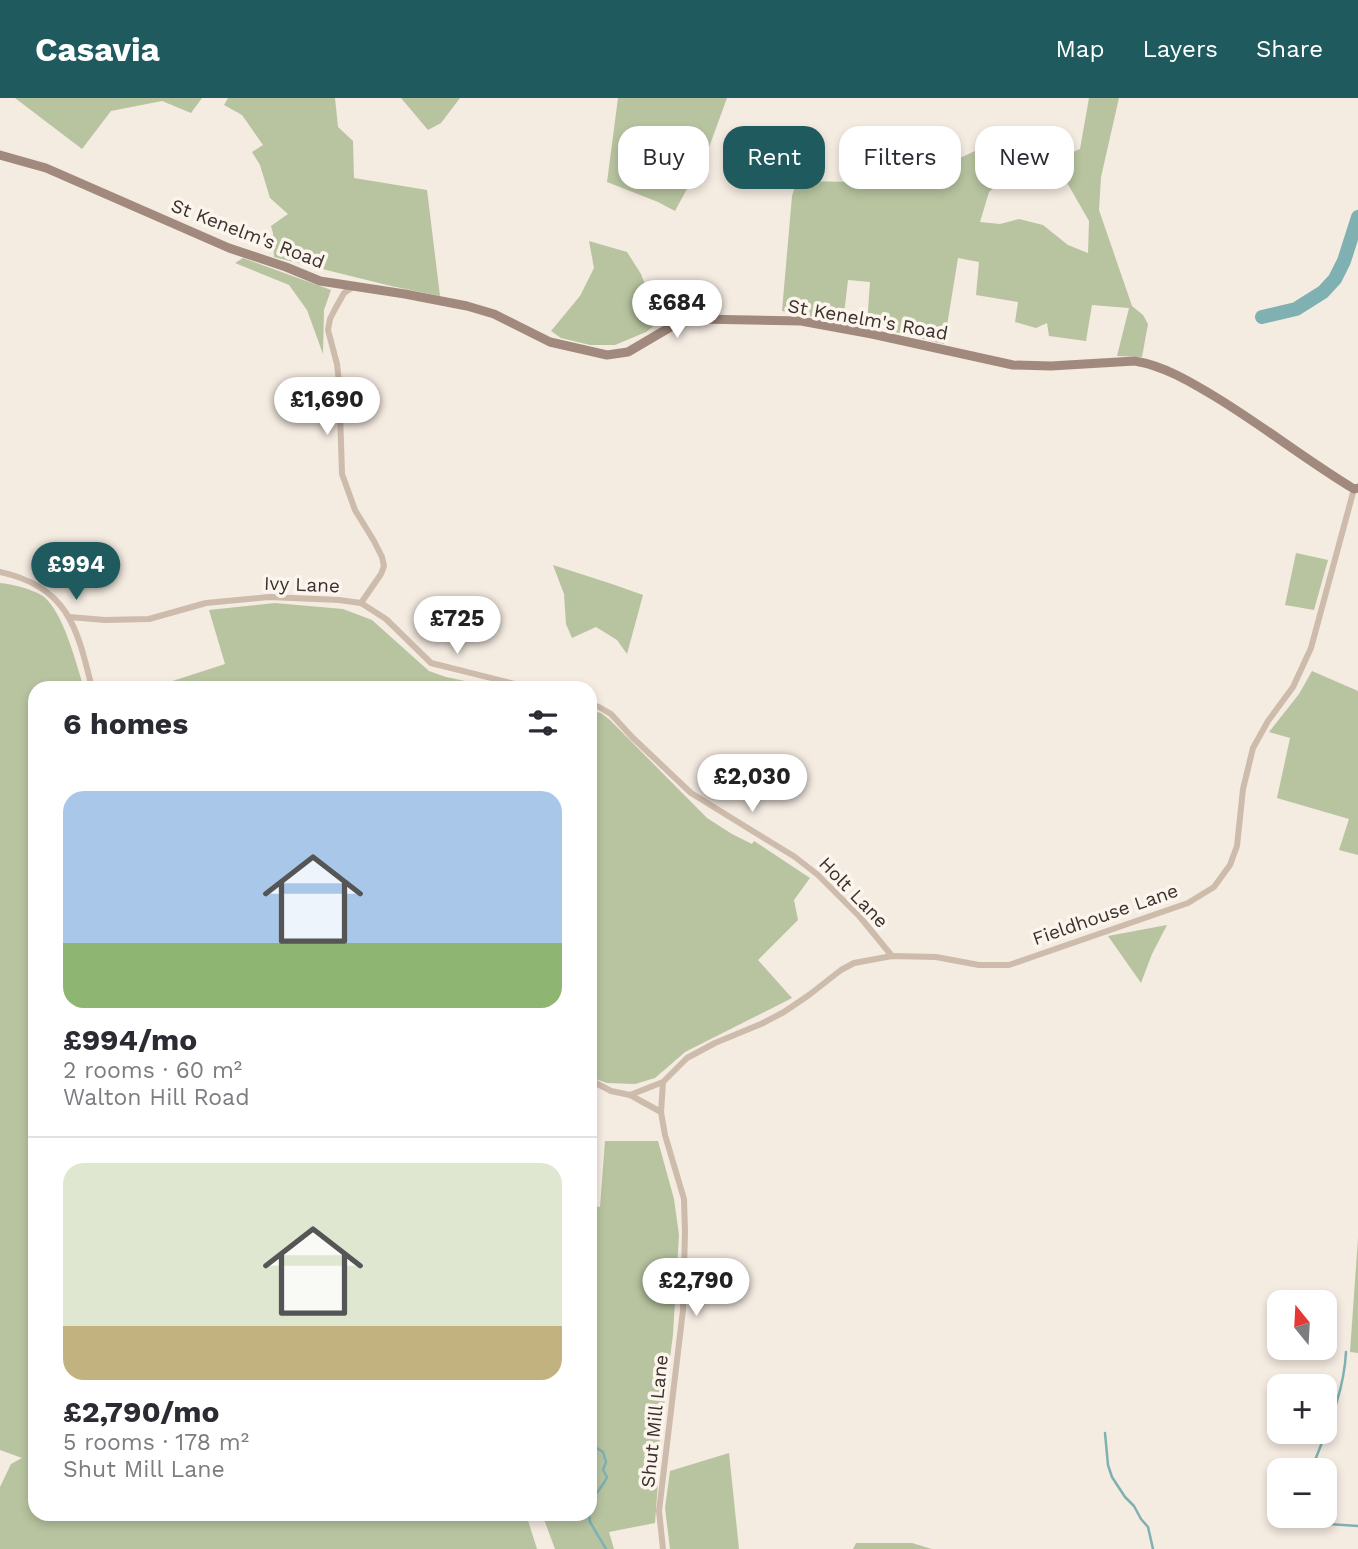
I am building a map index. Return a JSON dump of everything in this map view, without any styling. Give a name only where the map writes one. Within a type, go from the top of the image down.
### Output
[{"type":"street","name":"St Kenelm's Road","points":[[0,155],[46,168],[229,248],[320,281],[467,306],[494,314],[550,342],[607,355],[628,352],[680,322],[697,319],[753,319],[801,321],[1013,365],[1051,366],[1135,361],[1147,363],[1175,373],[1221,400],[1329,474],[1356,489]]},
{"type":"street","name":"Ivy Lane","points":[[69,617],[149,619],[206,603],[270,597],[361,603],[384,566],[374,541],[355,510],[342,474],[339,382],[328,330],[330,319],[344,293],[353,287]]},
{"type":"street","name":"Fieldhouse Lane","points":[[662,1086],[687,1058],[784,1012],[854,963],[892,956],[936,957],[979,965],[1009,965],[1188,903],[1214,887],[1230,865],[1237,846],[1243,789],[1253,748],[1268,721],[1293,687],[1311,648],[1356,489]]},
{"type":"street","points":[[0,572],[22,578],[54,597],[69,617],[90,681]]},
{"type":"street","points":[[361,603],[386,619],[431,663],[503,681]]},
{"type":"street","name":"Holt Lane","points":[[597,706],[611,714],[691,793],[803,862],[828,883],[892,956]]},
{"type":"street","points":[[597,1084],[611,1091],[630,1095],[661,1112]]},
{"type":"street","points":[[630,1095],[662,1086]]},
{"type":"street","name":"Shut Mill Lane","points":[[662,1086],[661,1112],[684,1199],[685,1232],[683,1310],[659,1511],[663,1549]]},
{"type":"green space","points":[[15,98],[202,98],[191,113],[162,101],[111,111],[82,149]]},
{"type":"green space","points":[[228,98],[335,98],[338,127],[353,141],[354,178],[427,190],[440,296],[274,257],[271,226],[288,214],[270,198],[260,165],[252,152],[263,145],[242,115],[224,105]]},
{"type":"green space","points":[[401,98],[460,98],[441,123],[428,130]]},
{"type":"green space","points":[[618,98],[727,98],[709,147],[709,126],[618,126],[618,186],[607,182]]},
{"type":"green space","points":[[1089,98],[1119,98],[1101,177],[1099,210],[1132,306],[1143,315],[1148,324],[1142,357],[1117,356],[1129,308],[1092,305],[1086,341],[1049,336],[1047,323],[1036,328],[1015,322],[1018,302],[976,295],[979,262],[958,258],[944,344],[867,325],[870,282],[848,280],[843,323],[782,311],[794,189],[825,189],[825,181],[839,182],[839,189],[961,189],[961,157],[975,151],[975,189],[993,189],[989,192],[980,222],[1000,224],[1019,219],[1043,225],[1068,245],[1088,253],[1089,221],[1071,189],[1074,189],[1074,152],[1080,149]]},
{"type":"green space","points":[[625,189],[687,189],[675,211]]},
{"type":"green space","points":[[589,241],[627,252],[641,274],[661,320],[646,332],[615,345],[590,345],[561,338],[551,331],[580,296],[594,268]]},
{"type":"green space","points":[[243,258],[331,290],[324,310],[323,354],[307,310],[289,285],[235,263]]},
{"type":"green space","points":[[1296,553],[1328,560],[1314,610],[1285,605]]},
{"type":"green space","points":[[553,565],[643,595],[627,654],[617,640],[596,627],[572,638],[566,624],[564,594]]},
{"type":"green space","points":[[0,583],[33,591],[50,603],[68,638],[82,681],[28,681],[28,1521],[528,1521],[537,1549],[0,1549],[0,1487],[11,1464],[22,1458],[0,1450]]},
{"type":"green space","points":[[275,603],[343,609],[372,620],[429,671],[465,681],[173,681],[225,664],[209,610]]},
{"type":"green space","points":[[1312,671],[1358,691],[1358,855],[1339,850],[1349,819],[1277,798],[1290,738],[1269,732],[1299,694]]},
{"type":"green space","points":[[597,712],[610,720],[707,818],[752,844],[754,841],[810,878],[794,900],[798,920],[758,960],[792,998],[685,1052],[655,1078],[635,1084],[607,1083],[597,1079]]},
{"type":"green space","points":[[1167,925],[1152,954],[1141,983],[1108,936]]},
{"type":"green space","points":[[605,1141],[658,1141],[674,1199],[679,1235],[673,1334],[656,1470],[658,1482],[655,1523],[609,1532],[614,1549],[555,1549],[545,1521],[597,1521],[597,1206],[600,1207]]},
{"type":"green space","points":[[1358,1238],[1358,1353],[1350,1352]]},
{"type":"green space","points":[[729,1453],[739,1549],[670,1549],[665,1508],[670,1471]]},
{"type":"green space","points":[[856,1543],[912,1543],[932,1549],[853,1549]]},
{"type":"waterway","points":[[1262,317],[1296,309],[1323,292],[1335,279],[1344,261],[1358,217]]},
{"type":"waterway","points":[[1316,1458],[1338,1398],[1346,1352]]},
{"type":"waterway","points":[[1105,1433],[1112,1477],[1148,1527],[1153,1549]]},
{"type":"waterway","points":[[597,1448],[603,1452],[606,1462],[603,1470],[607,1477],[597,1493]]},
{"type":"waterway","points":[[590,1521],[606,1549]]},
{"type":"waterway","points":[[1337,1525],[1358,1526]]}]
